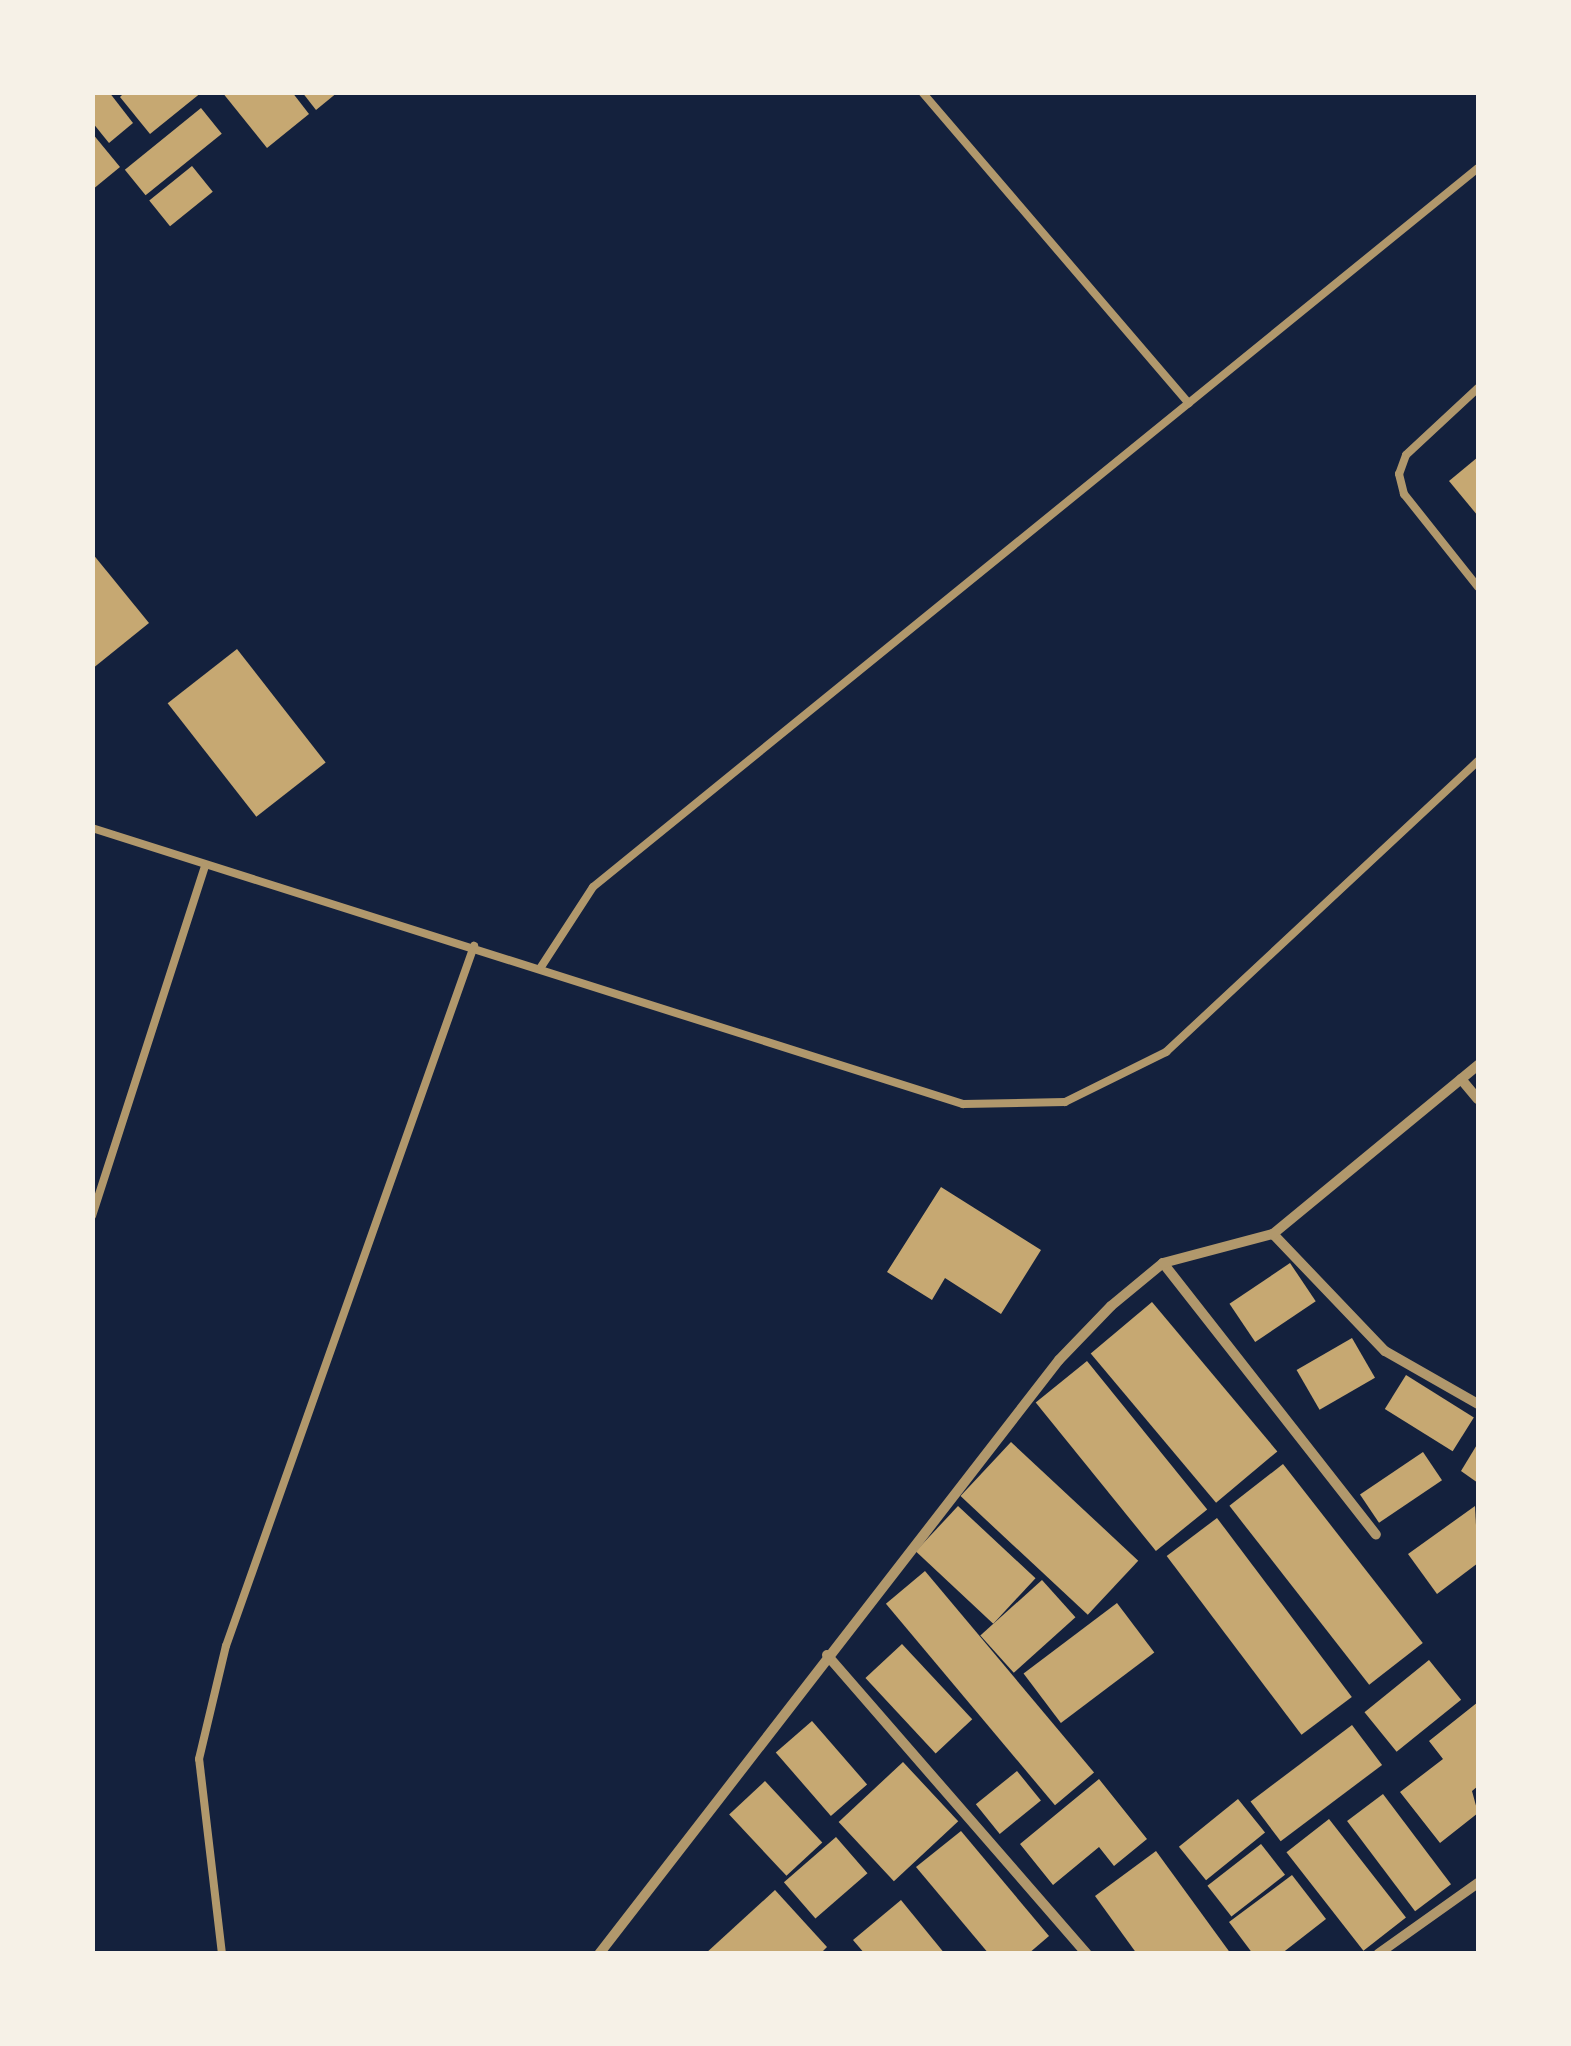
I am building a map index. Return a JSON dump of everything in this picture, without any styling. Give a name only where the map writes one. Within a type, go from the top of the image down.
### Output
[{"type":"street","points":[[599,1954],[826,1655],[1058,1360],[1163,1263],[1273,1234],[1478,1065]]},
{"type":"street","points":[[1461,1079],[1478,1099]]},
{"type":"street","points":[[1273,1234],[1386,1351],[1478,1404]]},
{"type":"street","points":[[1163,1263],[1376,1535]]},
{"type":"street","points":[[826,1655],[1088,1954]]},
{"type":"street","points":[[1378,1954],[1478,1883]]},
{"type":"lane","points":[[922,92],[1189,403]]},
{"type":"lane","points":[[541,967],[593,887],[1478,168]]},
{"type":"lane","points":[[1478,388],[1406,455],[1399,474],[1404,494],[1478,588]]},
{"type":"lane","points":[[92,828],[541,967],[963,1104],[1065,1102],[1166,1052],[1478,761]]},
{"type":"lane","points":[[92,1216],[205,866]]},
{"type":"lane","points":[[222,1954],[198,1759],[226,1646],[474,946]]},
{"type":"building","points":[[92,92],[109,92],[133,123],[109,143],[92,122]]},
{"type":"building","points":[[125,92],[202,92],[150,134],[120,97]]},
{"type":"building","points":[[222,92],[292,92],[309,114],[267,148]]},
{"type":"building","points":[[302,92],[338,92],[316,110]]},
{"type":"building","points":[[201,108],[222,134],[146,195],[125,170]]},
{"type":"building","points":[[92,133],[120,167],[92,190]]},
{"type":"building","points":[[192,166],[213,192],[170,226],[149,201]]},
{"type":"building","points":[[1478,457],[1478,516],[1449,481]]},
{"type":"building","points":[[92,553],[149,623],[92,669]]},
{"type":"building","points":[[237,649],[326,762],[256,817],[168,703]]},
{"type":"building","points":[[941,1187],[1041,1250],[1001,1314],[945,1278],[932,1300],[887,1272]]},
{"type":"building","points":[[1290,1263],[1316,1301],[1255,1342],[1229,1304]]},
{"type":"building","points":[[1152,1302],[1277,1451],[1216,1503],[1091,1353]]},
{"type":"building","points":[[1352,1338],[1375,1378],[1320,1410],[1297,1370]]},
{"type":"building","points":[[1087,1361],[1207,1509],[1156,1551],[1036,1403]]},
{"type":"building","points":[[1406,1375],[1474,1417],[1453,1451],[1385,1409]]},
{"type":"building","points":[[1011,1442],[1138,1561],[1088,1615],[961,1496]]},
{"type":"building","points":[[1478,1443],[1478,1483],[1461,1471]]},
{"type":"building","points":[[1423,1452],[1442,1480],[1379,1523],[1360,1494]]},
{"type":"building","points":[[1283,1464],[1423,1643],[1369,1685],[1229,1506]]},
{"type":"building","points":[[958,1506],[1036,1578],[993,1624],[916,1551]]},
{"type":"building","points":[[1475,1506],[1478,1563],[1437,1594],[1408,1554]]},
{"type":"building","points":[[1217,1518],[1352,1697],[1301,1735],[1167,1556]]},
{"type":"building","points":[[925,1571],[1094,1772],[1055,1805],[886,1604]]},
{"type":"building","points":[[1042,1580],[1075,1617],[1014,1673],[980,1636]]},
{"type":"building","points":[[1117,1603],[1154,1653],[1061,1723],[1024,1673]]},
{"type":"building","points":[[902,1644],[972,1719],[936,1753],[865,1678]]},
{"type":"building","points":[[1429,1660],[1461,1700],[1397,1752],[1364,1712]]},
{"type":"building","points":[[1478,1702],[1478,1786],[1472,1791],[1478,1813],[1440,1843],[1400,1792],[1443,1759],[1429,1741]]},
{"type":"building","points":[[812,1721],[867,1784],[831,1816],[776,1752]]},
{"type":"building","points":[[1352,1725],[1382,1765],[1281,1841],[1251,1801]]},
{"type":"building","points":[[903,1762],[958,1821],[894,1881],[839,1822]]},
{"type":"building","points":[[1017,1771],[1041,1801],[1000,1834],[976,1804]]},
{"type":"building","points":[[1099,1779],[1147,1839],[1114,1866],[1099,1847],[1053,1885],[1020,1844]]},
{"type":"building","points":[[765,1781],[822,1842],[786,1876],[729,1814]]},
{"type":"building","points":[[1383,1794],[1451,1884],[1415,1911],[1347,1821]]},
{"type":"building","points":[[1238,1799],[1265,1832],[1206,1880],[1179,1847]]},
{"type":"building","points":[[1329,1819],[1406,1918],[1363,1951],[1286,1852]]},
{"type":"building","points":[[961,1831],[1049,1936],[1028,1954],[989,1954],[916,1867]]},
{"type":"building","points":[[836,1837],[867,1873],[815,1918],[784,1882]]},
{"type":"building","points":[[1261,1844],[1285,1875],[1231,1917],[1207,1886]]},
{"type":"building","points":[[1156,1851],[1231,1954],[1137,1954],[1095,1896]]},
{"type":"building","points":[[1292,1875],[1326,1919],[1281,1954],[1253,1954],[1229,1922]]},
{"type":"building","points":[[775,1890],[827,1947],[820,1954],[705,1954]]},
{"type":"building","points":[[901,1900],[945,1954],[865,1954],[853,1940]]}]
